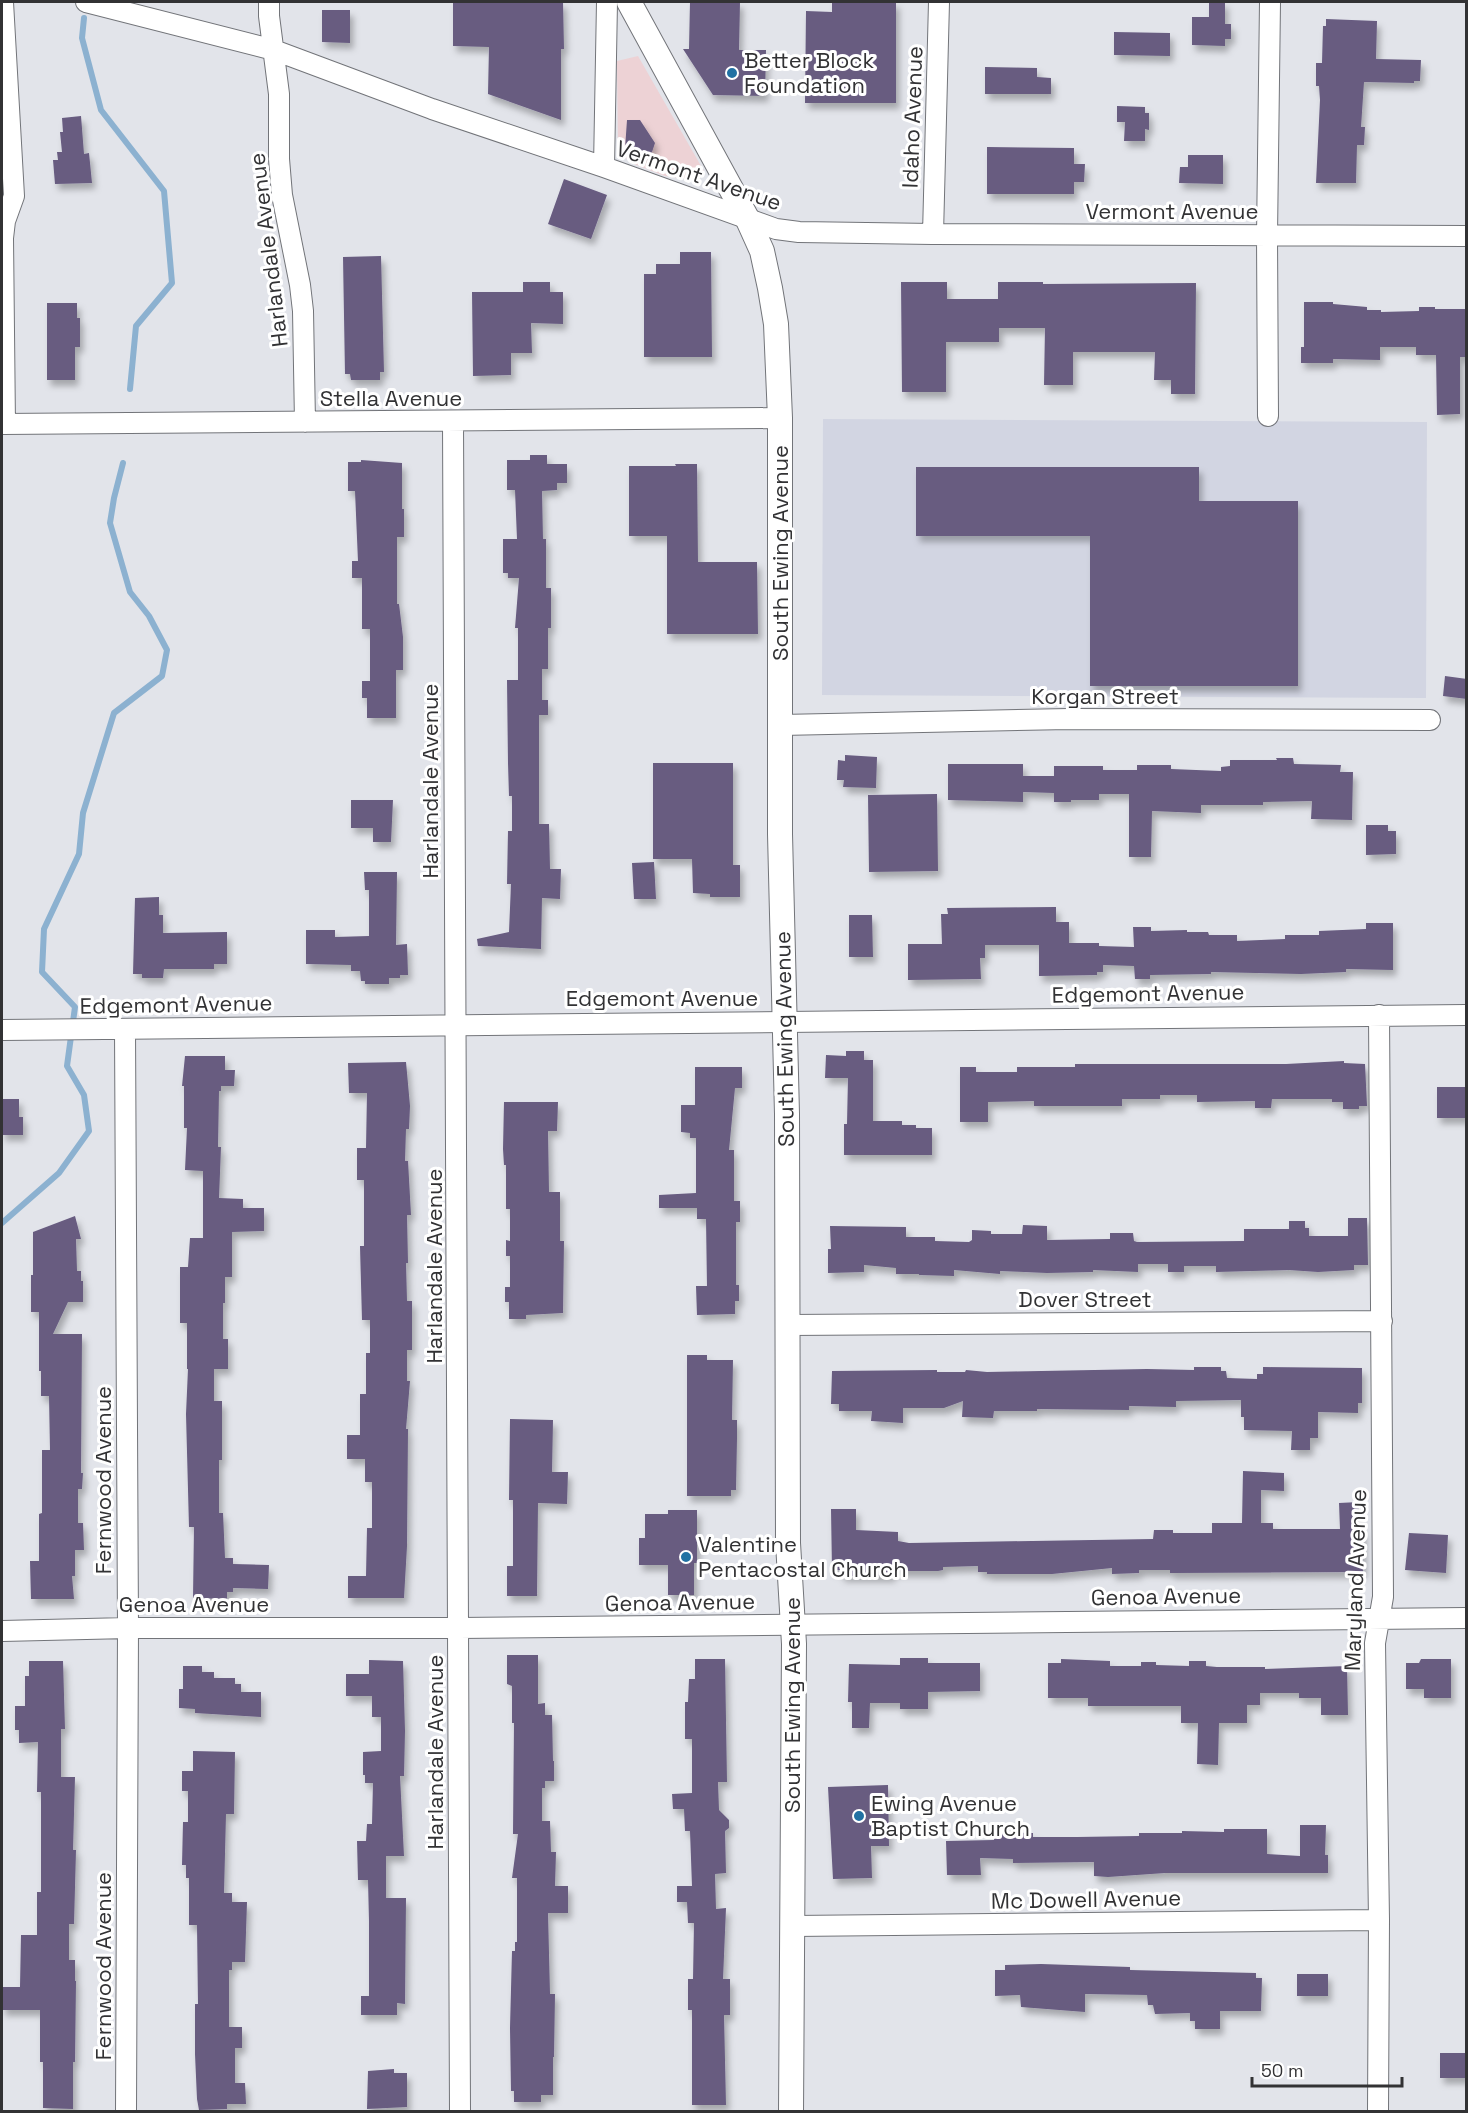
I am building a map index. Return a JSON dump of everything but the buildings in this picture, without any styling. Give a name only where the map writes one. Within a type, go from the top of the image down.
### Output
[{"type":"street","points":[[3,2],[14,196],[3,221],[3,424]]},
{"type":"street","name":"Vermont Avenue","points":[[86,2],[274,50],[432,109],[604,167],[776,230],[933,234],[1467,236]]},
{"type":"street","name":"Harlandale Avenue","points":[[269,2],[279,94],[279,159],[282,195],[303,311],[305,422]]},
{"type":"street","points":[[604,167],[607,2]]},
{"type":"street","name":"South Ewing Avenue","points":[[629,2],[748,219],[762,251],[771,288],[776,324],[780,418],[780,834],[789,1325],[788,1543],[794,1625],[792,2112]]},
{"type":"street","name":"Idaho Avenue","points":[[933,234],[939,2]]},
{"type":"street","points":[[1268,416],[1267,236],[1270,2]]},
{"type":"street","name":"Stella Avenue","points":[[3,424],[780,418]]},
{"type":"street","name":"Harlandale Avenue","points":[[453,421],[460,2112]]},
{"type":"street","name":"Korgan Street","points":[[781,725],[1069,719],[1430,720]]},
{"type":"street","name":"Maryland Avenue","points":[[1378,1015],[1383,1597],[1375,1643],[1379,1920],[1378,2112]]},
{"type":"street","name":"Edgemont Avenue","points":[[2,1030],[1467,1015]]},
{"type":"street","name":"Fernwood Avenue","points":[[125,1029],[128,1628],[126,2112]]},
{"type":"street","name":"Dover Street","points":[[789,1325],[1382,1321]]},
{"type":"street","name":"Genoa Avenue","points":[[2,1631],[128,1628],[459,1628],[1467,1618]]},
{"type":"street","name":"Mc Dowell Avenue","points":[[793,1926],[1379,1920]]},
{"type":"shaded area","points":[[638,56],[705,173],[696,180],[665,176],[634,164],[618,153],[617,61]]},
{"type":"shaded area","points":[[823,419],[1427,422],[1426,698],[822,695]]},
{"type":"waterway","points":[[84,18],[82,38],[101,110],[164,191],[172,283],[136,326],[130,389]]},
{"type":"waterway","points":[[2,1223],[59,1173],[89,1131],[84,1095],[67,1066],[75,1007],[42,972],[44,929],[79,854],[83,813],[114,713],[162,676],[167,650],[149,616],[130,592],[110,523],[123,463]]},
{"type":"place","name":"Better Block Foundation","points":[[732,73]]},
{"type":"place","name":"Valentine Pentacostal Church","points":[[686,1557]]},
{"type":"place","name":"Ewing Avenue Baptist Church","points":[[859,1816]]}]
